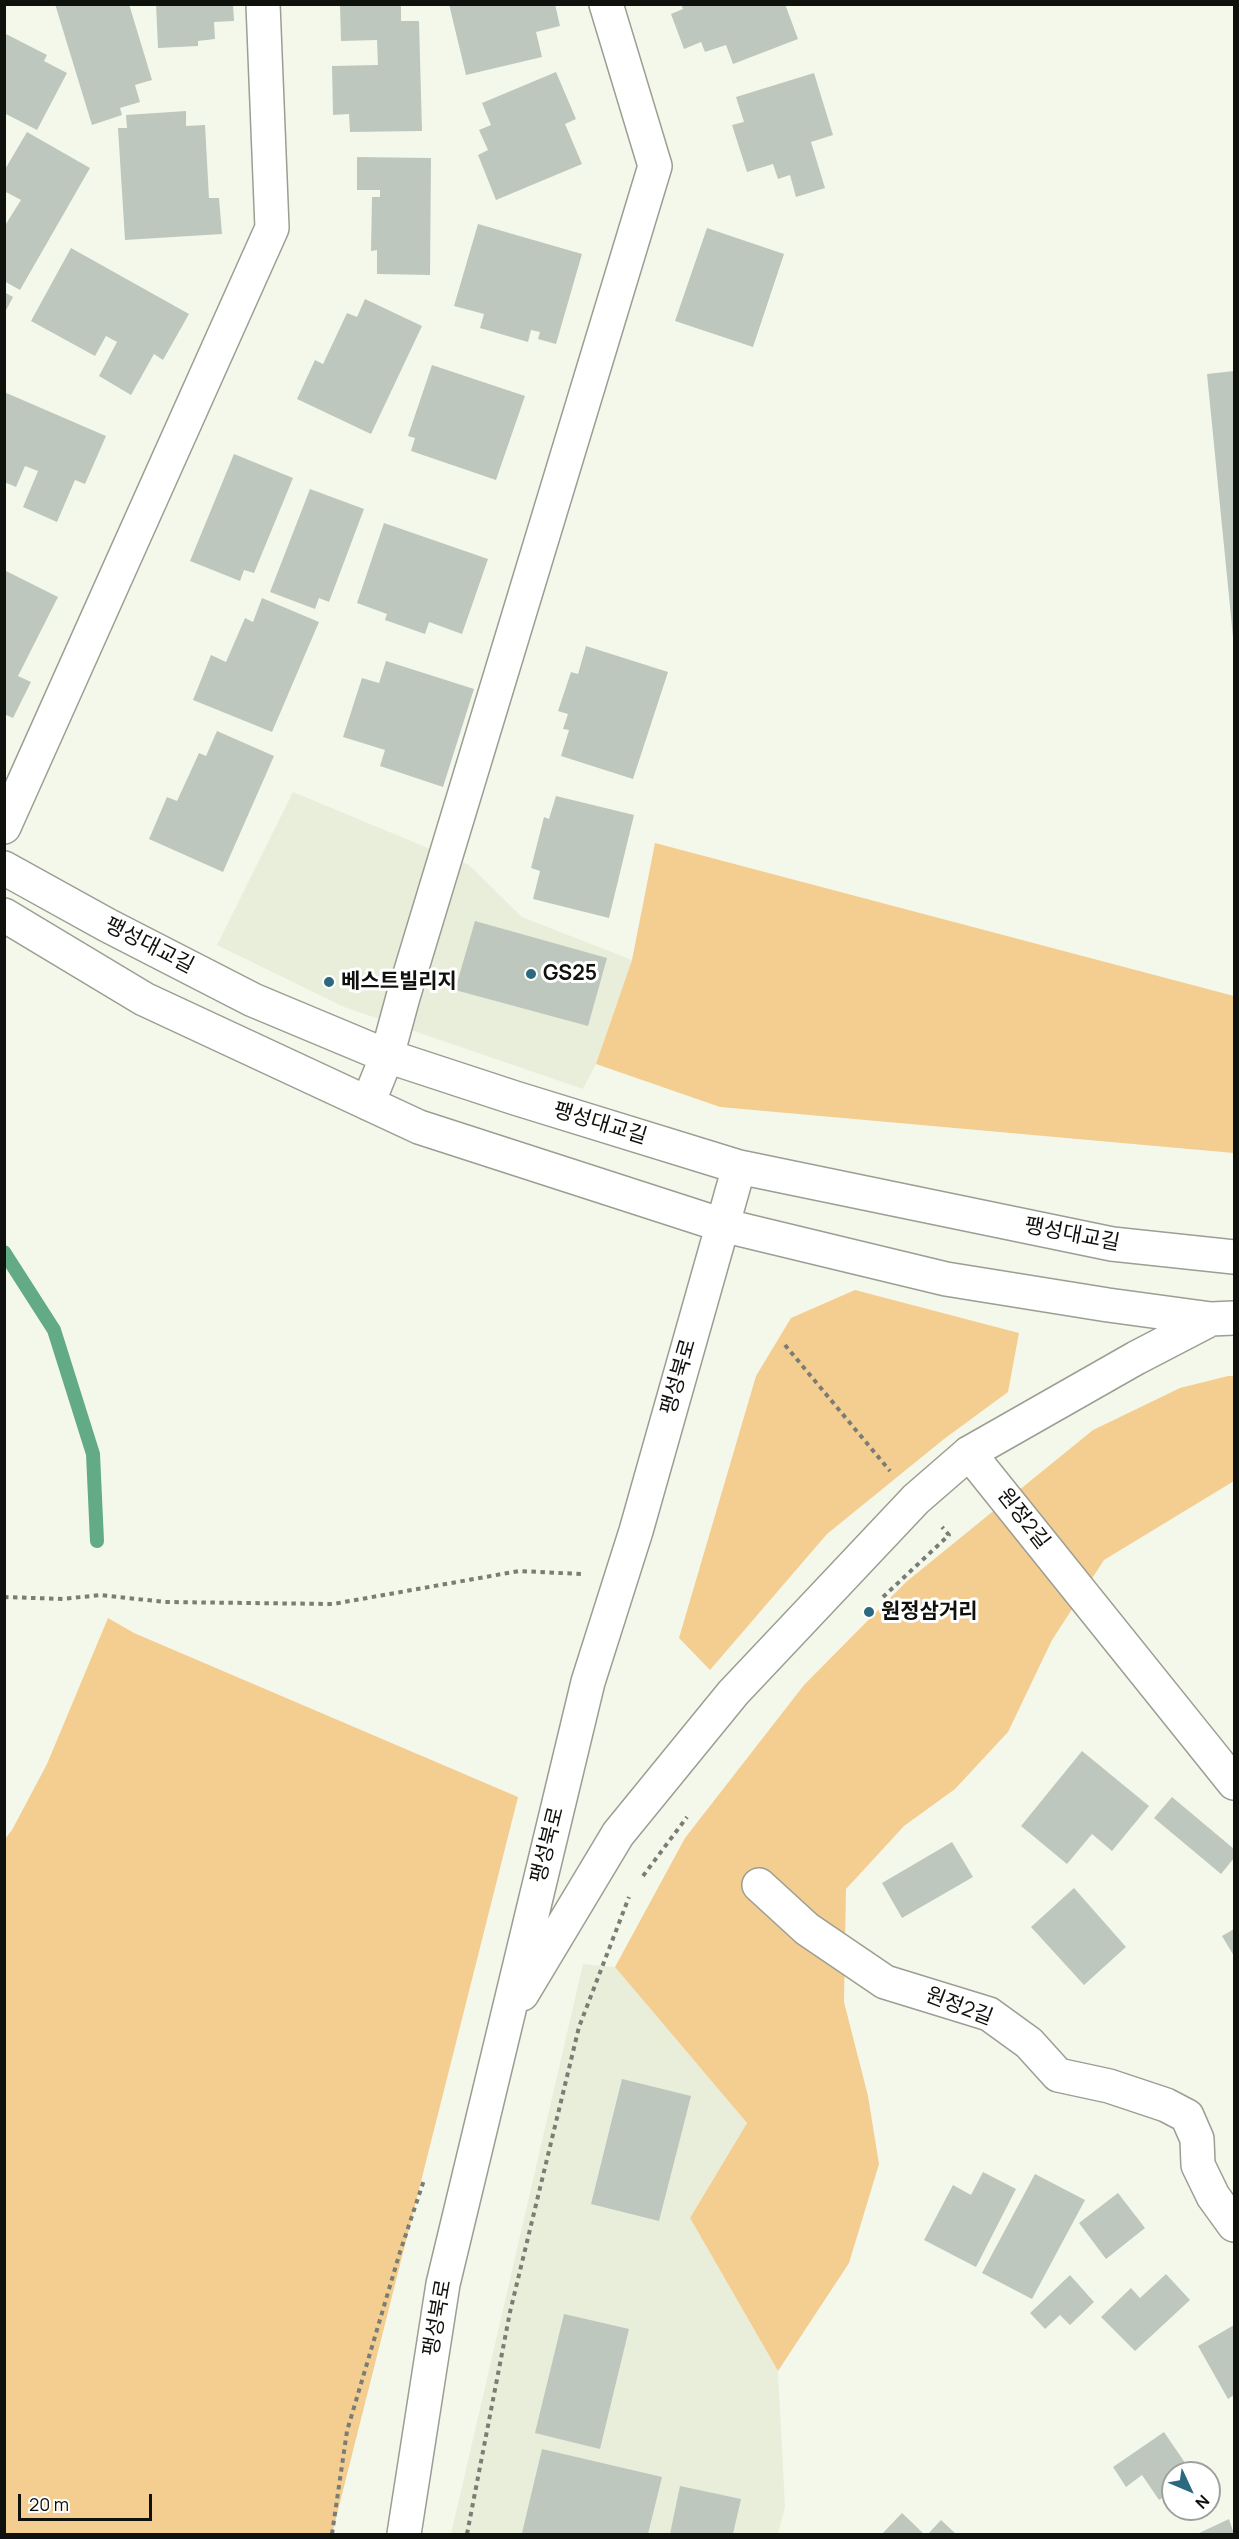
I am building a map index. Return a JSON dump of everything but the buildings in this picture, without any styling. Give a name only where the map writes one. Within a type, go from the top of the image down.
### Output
[{"type":"main road","points":[[4,827],[272,228],[263,4]]},
{"type":"main road","points":[[368,1103],[387,1056],[655,166],[606,4]]},
{"type":"main road","name":"팽성대교길","points":[[4,868],[107,925],[253,1000],[387,1056],[739,1167],[1112,1244],[1234,1257]]},
{"type":"main road","points":[[4,915],[144,999],[419,1126],[722,1225],[946,1279],[1108,1305],[1223,1318]]},
{"type":"main road","name":"팽성북로","points":[[404,2535],[443,2284],[588,1682],[621,1578],[739,1167]]},
{"type":"main road","points":[[506,2021],[618,1834],[733,1693],[916,1499],[969,1453],[1136,1358],[1223,1318]]},
{"type":"main road","name":"원정2길","points":[[969,1453],[1234,1783]]},
{"type":"main road","name":"원정2길","points":[[759,1885],[807,1929],[885,1982],[989,2014],[1029,2043],[1058,2075],[1109,2086],[1166,2105],[1187,2116],[1197,2139],[1198,2165],[1213,2196],[1234,2225]]},
{"type":"path","points":[[785,1345],[891,1472]]},
{"type":"path","points":[[880,1599],[949,1535],[916,1499]]},
{"type":"path","points":[[4,1597],[63,1599],[100,1595],[165,1602],[333,1604],[519,1571],[621,1578]]},
{"type":"path","points":[[640,1880],[689,1815]]},
{"type":"path","points":[[467,2535],[510,2312],[579,2027],[633,1889]]},
{"type":"shaded area","points":[[293,792],[469,865],[522,917],[632,960],[596,1064],[583,1089],[344,1007],[217,945]]},
{"type":"shaded area","points":[[655,843],[1234,996],[1234,1153],[720,1107],[596,1064],[632,960]]},
{"type":"shaded area","points":[[855,1290],[1019,1333],[1008,1392],[944,1439],[827,1534],[710,1670],[679,1638],[756,1376],[791,1318]]},
{"type":"shaded area","points":[[1234,1376],[1234,1481],[1104,1560],[1052,1640],[1008,1732],[955,1789],[904,1826],[846,1889],[844,2002],[868,2096],[879,2164],[849,2263],[778,2371],[690,2218],[747,2123],[615,1967],[685,1838],[804,1685],[906,1582],[1093,1430],[1180,1388]]},
{"type":"shaded area","points":[[108,1618],[134,1633],[518,1797],[332,2534],[5,2534],[5,1839],[47,1764]]},
{"type":"shaded area","points":[[583,1964],[615,1967],[747,2123],[690,2218],[778,2371],[785,2507],[778,2534],[451,2534]]},
{"type":"waterway","points":[[4,1252],[54,1330],[93,1454],[97,1541]]},
{"type":"place","name":"GS25","points":[[531,974]]},
{"type":"place","name":"베스트빌리지","points":[[329,982]]},
{"type":"place","name":"원정삼거리","points":[[869,1612]]}]
